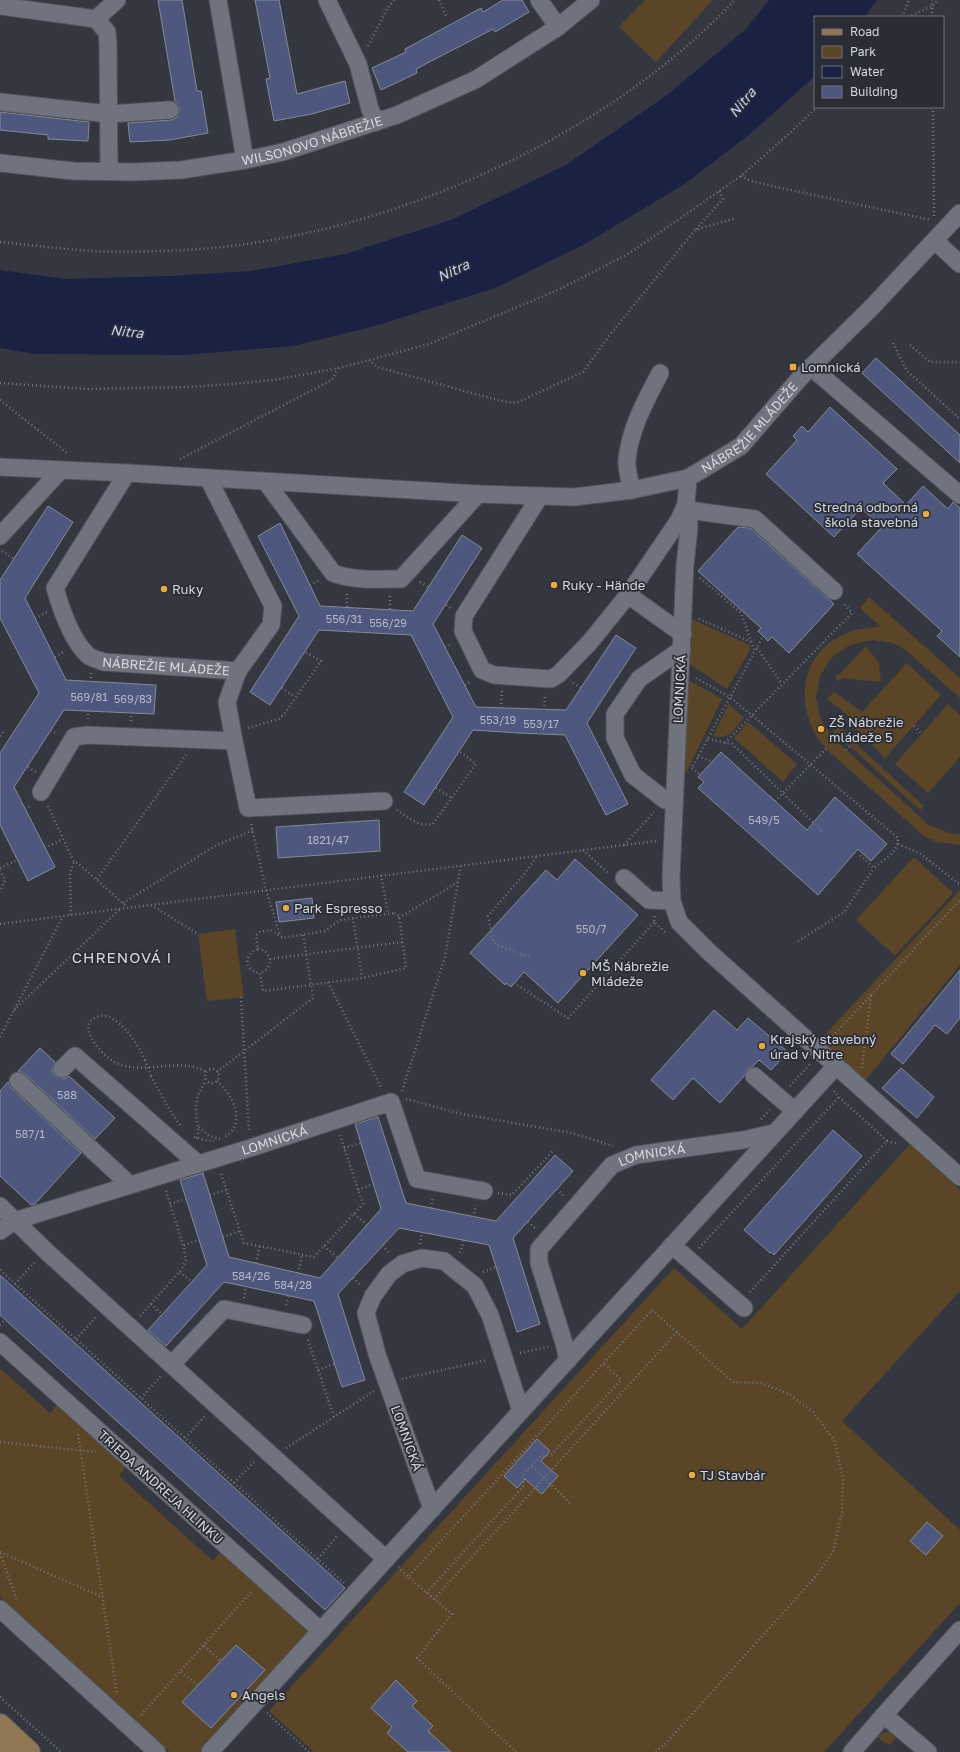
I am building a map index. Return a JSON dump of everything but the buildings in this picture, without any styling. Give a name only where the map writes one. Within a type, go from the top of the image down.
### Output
[{"type":"main road","points":[[0,1725],[29,1752]]},
{"type":"street","points":[[96,19],[117,0]]},
{"type":"street","points":[[218,0],[245,160]]},
{"type":"street","points":[[327,0],[358,64],[370,109],[376,122]]},
{"type":"street","points":[[539,0],[558,26]]},
{"type":"street","name":"WILSONOVO NÁBREŽIE","points":[[0,164],[73,171],[181,170],[245,160],[283,152],[397,115],[475,80],[558,26],[591,0]]},
{"type":"street","points":[[0,6],[96,19],[107,32],[109,171]]},
{"type":"street","points":[[0,102],[109,114],[170,110]]},
{"type":"street","name":"NÁBREŽIE MLÁDEŽE","points":[[0,467],[478,494],[574,497],[632,490],[688,478],[741,446],[811,367],[959,217]]},
{"type":"street","points":[[935,241],[960,264]]},
{"type":"street","points":[[811,367],[960,495]]},
{"type":"street","points":[[632,490],[626,461],[631,439],[639,412],[660,373]]},
{"type":"street","points":[[0,536],[60,471]]},
{"type":"street","name":"NÁBREŽIE MLÁDEŽE","points":[[127,473],[54,588],[78,644],[90,657],[104,662],[238,671],[271,625],[273,606],[208,478]]},
{"type":"street","name":"LOMNICKÁ","points":[[688,478],[687,507],[689,528],[680,669],[669,801],[672,839],[672,901],[679,922],[708,951],[960,1176]]},
{"type":"street","points":[[266,482],[333,573],[341,576],[381,579],[401,579],[478,494]]},
{"type":"street","points":[[540,496],[464,616],[463,631],[482,670],[494,675],[551,679],[559,674],[590,642],[628,595],[680,520],[687,507],[756,519],[834,590]]},
{"type":"street","points":[[628,595],[682,641],[639,678],[615,714],[616,738],[633,775],[669,801]]},
{"type":"street","points":[[238,671],[227,702],[248,808],[384,801]]},
{"type":"street","points":[[41,792],[74,737],[87,735],[196,740],[233,737]]},
{"type":"street","points":[[624,878],[649,900],[672,901]]},
{"type":"street","points":[[62,1069],[75,1056],[197,1163]]},
{"type":"street","points":[[210,1752],[321,1631],[391,1562],[432,1509],[836,1066]]},
{"type":"street","points":[[754,1076],[795,1111]]},
{"type":"street","points":[[18,1081],[130,1185]]},
{"type":"street","points":[[389,1103],[391,1102],[416,1179],[484,1192]]},
{"type":"street","name":"LOMNICKÁ","points":[[0,1231],[14,1221],[197,1163],[250,1148],[389,1103]]},
{"type":"street","name":"LOMNICKÁ","points":[[568,1360],[539,1263],[539,1249],[612,1165],[640,1155],[743,1140],[774,1133]]},
{"type":"street","points":[[0,1206],[46,1251],[172,1364],[269,1454],[391,1562]]},
{"type":"street","points":[[672,1245],[746,1301]]},
{"type":"street","name":"LOMNICKÁ","points":[[432,1509],[372,1340],[366,1313],[380,1284],[389,1274],[402,1264],[422,1258],[444,1261],[475,1286],[490,1315],[505,1356],[521,1411]]},
{"type":"street","points":[[172,1364],[224,1310],[303,1325]]},
{"type":"street","name":"TRIEDA ANDREJA HLINKU","points":[[0,1342],[321,1631]]},
{"type":"street","points":[[0,1609],[157,1752]]},
{"type":"street","points":[[852,1752],[960,1630]]},
{"type":"street","points":[[884,1715],[928,1752]]},
{"type":"path","points":[[358,64],[387,9],[394,0]]},
{"type":"path","points":[[439,0],[447,18]]},
{"type":"path","points":[[0,242],[94,251],[186,250],[266,241],[328,228],[394,209],[460,185],[552,141],[637,86],[681,50],[735,0]]},
{"type":"path","points":[[902,16],[909,0]]},
{"type":"path","points":[[932,0],[932,16]]},
{"type":"path","points":[[910,16],[932,6],[938,0]]},
{"type":"path","points":[[0,383],[86,389],[188,387],[274,380],[339,368],[429,344],[558,290],[630,253],[741,176],[816,108]]},
{"type":"path","points":[[741,176],[751,181],[781,188],[934,221],[933,108]]},
{"type":"path","points":[[369,360],[377,367],[501,402],[516,403],[583,372],[609,336],[695,230],[723,198],[719,191]]},
{"type":"path","points":[[695,230],[736,218]]},
{"type":"path","points":[[893,343],[907,371],[960,419]]},
{"type":"path","points":[[910,345],[930,362],[960,362]]},
{"type":"path","points":[[178,461],[332,380],[339,368]]},
{"type":"path","points":[[0,400],[90,472]]},
{"type":"path","points":[[0,550],[14,559]]},
{"type":"path","points":[[695,574],[741,613],[755,652]]},
{"type":"path","points":[[725,743],[852,614],[834,590]]},
{"type":"path","points":[[684,613],[751,642]]},
{"type":"path","points":[[689,773],[763,636]]},
{"type":"path","points":[[757,648],[782,684]]},
{"type":"path","points":[[233,737],[279,719],[321,661],[305,652]]},
{"type":"path","points":[[680,669],[730,697],[898,838],[898,844],[895,850],[874,868],[844,912],[798,941]]},
{"type":"path","points":[[282,688],[295,697]]},
{"type":"path","points":[[914,726],[922,734]]},
{"type":"path","points":[[0,736],[3,732]]},
{"type":"path","points":[[854,742],[861,735]]},
{"type":"path","points":[[708,739],[732,744],[824,832]]},
{"type":"path","points":[[96,880],[196,740]]},
{"type":"path","points":[[846,750],[850,746]]},
{"type":"path","points":[[775,801],[826,749]]},
{"type":"path","points":[[384,801],[418,823],[426,825],[432,824],[476,764],[459,752]]},
{"type":"path","points":[[698,756],[712,762]]},
{"type":"path","points":[[692,767],[700,775]]},
{"type":"path","points":[[436,788],[452,798]]},
{"type":"path","points":[[41,792],[74,862],[78,863],[128,907]]},
{"type":"path","points":[[623,845],[669,801]]},
{"type":"path","points":[[248,808],[266,890],[280,935]]},
{"type":"path","points":[[123,903],[215,846],[253,830]]},
{"type":"path","points":[[45,848],[63,838]]},
{"type":"path","points":[[0,924],[672,839]]},
{"type":"path","points":[[898,844],[921,854],[960,885]]},
{"type":"path","points":[[583,850],[618,882],[624,878]]},
{"type":"path","points":[[860,855],[874,868]]},
{"type":"path","points":[[529,957],[498,944],[493,940],[488,916],[526,872],[537,856]]},
{"type":"path","points":[[0,892],[4,880],[0,869],[17,860]]},
{"type":"path","points":[[71,914],[70,873],[74,862]]},
{"type":"path","points":[[461,865],[445,957],[400,1097],[462,1114],[572,1133],[640,1155]]},
{"type":"path","points":[[381,875],[388,913]]},
{"type":"path","points":[[399,918],[458,882]]},
{"type":"path","points":[[819,1050],[960,900]]},
{"type":"path","points":[[150,904],[198,934]]},
{"type":"path","points":[[14,1010],[121,908]]},
{"type":"path","points":[[258,949],[256,935],[260,932],[271,930],[283,938],[325,931],[340,920],[394,912],[399,918],[406,968],[362,978],[263,991],[260,973]]},
{"type":"path","points":[[0,1038],[63,916]]},
{"type":"path","points":[[353,918],[362,978]]},
{"type":"path","points":[[514,983],[568,1018],[654,922]]},
{"type":"path","points":[[217,1072],[314,998],[304,934]]},
{"type":"path","points":[[270,959],[402,942]]},
{"type":"path","points":[[258,949],[265,951],[270,959],[271,962],[268,969],[260,973],[249,967],[247,962],[248,956],[252,951],[258,949]]},
{"type":"path","points":[[328,982],[389,1103]]},
{"type":"path","points":[[860,1087],[871,995]]},
{"type":"path","points":[[241,997],[243,1052],[250,1148]]},
{"type":"path","points":[[182,1127],[169,1109],[151,1076],[145,1060],[126,1029],[114,1020],[100,1016],[90,1022],[89,1030],[91,1039],[97,1047],[114,1062],[138,1067],[187,1066],[201,1069],[206,1072]]},
{"type":"path","points":[[196,1138],[199,1126],[196,1104],[198,1096],[206,1081],[204,1077],[206,1072],[211,1069],[217,1072],[219,1076],[217,1081],[212,1084],[206,1081]]},
{"type":"path","points":[[190,1135],[196,1138],[214,1141],[220,1139],[234,1129],[237,1120],[236,1109],[227,1091],[217,1081]]},
{"type":"path","points":[[696,1251],[838,1097],[887,1141],[746,1301]]},
{"type":"path","points":[[216,1158],[244,1243],[314,1257],[363,1204],[334,1120]]},
{"type":"path","points":[[199,1126],[206,1134],[220,1139]]},
{"type":"path","points":[[344,1148],[361,1143]]},
{"type":"path","points":[[484,1192],[512,1195],[554,1150]]},
{"type":"path","points":[[130,1327],[180,1272],[186,1260],[184,1245],[161,1175]]},
{"type":"path","points":[[358,1190],[374,1184]]},
{"type":"path","points":[[210,1196],[226,1190]]},
{"type":"path","points":[[170,1204],[186,1199]]},
{"type":"path","points":[[354,1214],[367,1226]]},
{"type":"path","points":[[222,1237],[240,1231]]},
{"type":"path","points":[[184,1245],[198,1240]]},
{"type":"path","points":[[256,1263],[260,1246]]},
{"type":"path","points":[[324,1246],[338,1258]]},
{"type":"path","points":[[15,1284],[46,1251]]},
{"type":"path","points":[[298,1273],[302,1255]]},
{"type":"path","points":[[0,1270],[350,1588]]},
{"type":"path","points":[[180,1272],[192,1282]]},
{"type":"path","points":[[150,1304],[162,1314]]},
{"type":"path","points":[[76,1339],[107,1306]]},
{"type":"path","points":[[408,1577],[652,1310],[733,1382],[761,1383],[789,1394],[814,1412],[834,1440],[843,1477],[842,1512],[833,1552],[817,1575],[656,1752]]},
{"type":"path","points":[[0,1325],[5,1320]]},
{"type":"path","points":[[303,1325],[334,1417]]},
{"type":"path","points":[[434,1599],[677,1332]]},
{"type":"path","points":[[234,1483],[269,1454],[334,1417],[387,1382],[564,1343]]},
{"type":"path","points":[[141,1398],[172,1364]]},
{"type":"path","points":[[318,1370],[334,1364]]},
{"type":"path","points":[[426,1593],[523,1487],[524,1473],[542,1456],[551,1455],[621,1380],[604,1364]]},
{"type":"path","points":[[185,1438],[215,1404]]},
{"type":"path","points":[[75,1410],[102,1597],[125,1723]]},
{"type":"path","points":[[0,1442],[125,1454]]},
{"type":"path","points":[[532,1466],[572,1504]]},
{"type":"path","points":[[318,1559],[348,1524]]},
{"type":"path","points":[[18,1605],[0,1552],[102,1597]]},
{"type":"path","points":[[391,1562],[452,1614],[417,1658],[516,1752]]},
{"type":"path","points":[[125,1723],[181,1672],[263,1578]]},
{"type":"path","points":[[204,1646],[221,1661]]},
{"type":"path","points":[[181,1672],[198,1686]]},
{"type":"path","points":[[0,1697],[61,1752]]},
{"type":"path","points":[[265,1712],[309,1752]]},
{"type":"green space","points":[[645,0],[713,0],[656,62],[619,27]]},
{"type":"green space","points":[[869,597],[960,678],[960,698],[903,648],[893,643],[872,640],[850,645],[832,657],[820,676],[816,698],[821,720],[833,738],[929,825],[949,833],[960,834],[960,845],[936,842],[924,836],[826,749],[815,734],[808,718],[805,701],[805,684],[810,668],[818,654],[830,642],[851,631],[881,627],[860,608]]},
{"type":"green space","points":[[689,618],[750,645],[749,652],[727,689],[688,663]]},
{"type":"green space","points":[[866,646],[879,663],[881,682],[842,678],[839,681],[836,680],[836,675],[840,674]]},
{"type":"green space","points":[[907,663],[941,695],[885,758],[851,725],[854,720],[827,699],[834,692],[862,712]]},
{"type":"green space","points":[[688,680],[722,699],[684,775],[680,774]]},
{"type":"green space","points":[[729,704],[744,718],[731,733],[723,737],[713,736]]},
{"type":"green space","points":[[948,704],[960,715],[960,757],[928,793],[895,764]]},
{"type":"green space","points":[[748,722],[797,764],[783,782],[734,738]]},
{"type":"green space","points":[[839,726],[853,739],[847,745],[833,732]]},
{"type":"green space","points":[[853,741],[924,806],[920,810],[849,745]]},
{"type":"green space","points":[[914,857],[953,893],[895,956],[856,920]]},
{"type":"green space","points":[[960,890],[960,965],[864,1082],[819,1041]]},
{"type":"green space","points":[[235,929],[244,997],[207,1001],[198,934]]},
{"type":"green space","name":"TJ Stavbár","points":[[910,1144],[960,1190],[960,1291],[842,1421],[960,1530],[960,1603],[824,1752],[314,1752],[269,1711],[674,1268],[742,1329]]},
{"type":"green space","points":[[0,1368],[50,1413],[58,1404],[127,1466],[119,1476],[213,1561],[221,1551],[309,1633],[201,1752],[170,1752],[0,1597]]},
{"type":"green space","points":[[886,1732],[891,1732],[898,1736],[890,1745],[887,1743],[885,1744],[877,1736]]},
{"type":"water","name":"Nitra","points":[[769,0],[877,0],[866,16],[814,16],[814,77],[750,134],[686,183],[585,244],[495,288],[375,326],[293,346],[186,355],[36,354],[0,348],[0,270],[65,279],[170,276],[251,271],[345,254],[451,220],[566,165],[667,95],[746,29]]},
{"type":"place","name":"Lomnická","points":[[793,367]]},
{"type":"place","name":"Stredná odborná škola stavebná","points":[[926,514]]},
{"type":"place","name":"Ruky - Hände","points":[[554,585]]},
{"type":"place","name":"Ruky","points":[[164,589]]},
{"type":"place","name":"ZŠ Nábrežie mládeže 5","points":[[821,729]]},
{"type":"place","name":"Park Espresso","points":[[286,908]]},
{"type":"place","name":"MŠ Nábrežie Mládeže","points":[[583,973]]},
{"type":"place","name":"Krajský stavebný úrad v Nitre","points":[[762,1046]]},
{"type":"place","name":"TJ Stavbár","points":[[692,1475]]},
{"type":"place","name":"Angels","points":[[234,1695]]},
{"type":"district","name":"CHRENOVÁ I","points":[[122,957]]}]
